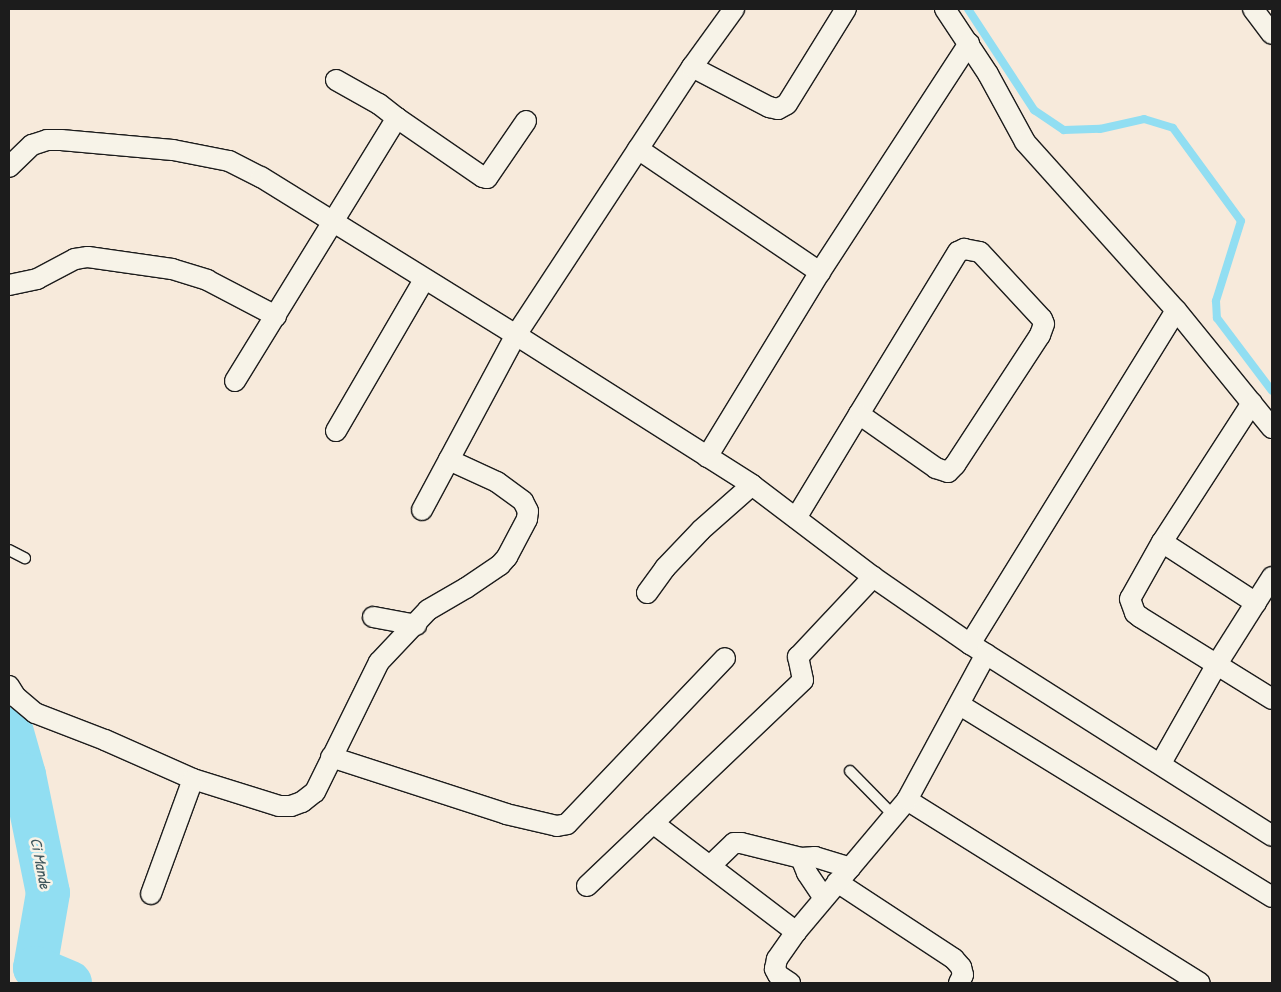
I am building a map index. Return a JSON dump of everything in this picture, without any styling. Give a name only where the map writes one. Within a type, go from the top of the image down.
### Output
[{"type":"street","points":[[422,510],[516,335],[692,67],[734,9]]},
{"type":"street","points":[[692,67],[769,107],[778,109],[787,104],[846,9]]},
{"type":"street","points":[[946,9],[969,43],[1025,142],[1176,310],[1272,428]]},
{"type":"street","points":[[1253,9],[1272,34]]},
{"type":"street","points":[[707,457],[820,272],[969,43]]},
{"type":"street","points":[[336,80],[379,104],[487,178],[526,121]]},
{"type":"street","points":[[235,381],[398,118]]},
{"type":"street","points":[[9,167],[32,144],[47,140],[173,150],[229,161],[334,220],[424,280],[516,335],[752,485],[873,577],[978,649],[1161,763],[1272,836]]},
{"type":"street","points":[[638,150],[820,272]]},
{"type":"street","points":[[796,518],[859,414],[954,258],[964,249],[980,252],[1044,324],[1040,335],[955,465],[948,472],[936,468],[859,414]]},
{"type":"street","points":[[9,285],[37,279],[74,259],[88,257],[172,269],[207,280],[276,316]]},
{"type":"street","points":[[336,431],[424,280]]},
{"type":"street","points":[[790,983],[778,975],[775,964],[796,932],[908,800],[960,705],[978,649],[1176,310]]},
{"type":"street","points":[[1252,403],[1162,542],[1133,592],[1131,606],[1140,617],[1272,699]]},
{"type":"street","points":[[9,686],[16,698],[35,713],[105,740],[193,779],[279,806],[291,806],[302,802],[315,792],[379,662],[416,625],[428,610],[500,565],[507,558],[527,518],[528,511],[523,500],[497,482],[449,460]]},
{"type":"street","points":[[647,593],[665,568],[689,543],[752,485]]},
{"type":"street","points":[[1162,542],[1256,602]]},
{"type":"street","points":[[587,886],[803,680],[798,658],[873,577]]},
{"type":"street","points":[[1161,763],[1217,664],[1272,577]]},
{"type":"street","points":[[374,617],[416,625]]},
{"type":"street","points":[[332,756],[506,814],[558,826],[567,824],[725,658]]},
{"type":"street","points":[[960,705],[1272,897]]},
{"type":"street","points":[[151,894],[193,779]]},
{"type":"street","points":[[908,800],[1200,983]]},
{"type":"street","points":[[653,823],[796,932]]},
{"type":"street","points":[[710,866],[734,843],[741,843],[801,858],[815,857],[844,875],[954,959],[961,967],[963,975],[959,983]]},
{"type":"street","points":[[801,858],[807,873],[824,898]]},
{"type":"lane","points":[[9,550],[25,558]]},
{"type":"lane","points":[[850,771],[896,816]]},
{"type":"waterway","points":[[968,9],[1034,110],[1064,130],[1100,129],[1144,119],[1173,128],[1241,221],[1216,301],[1217,318],[1272,391]]},
{"type":"waterway","name":"Ci Mande","points":[[9,722],[24,775],[48,893],[35,968],[70,983]]}]
